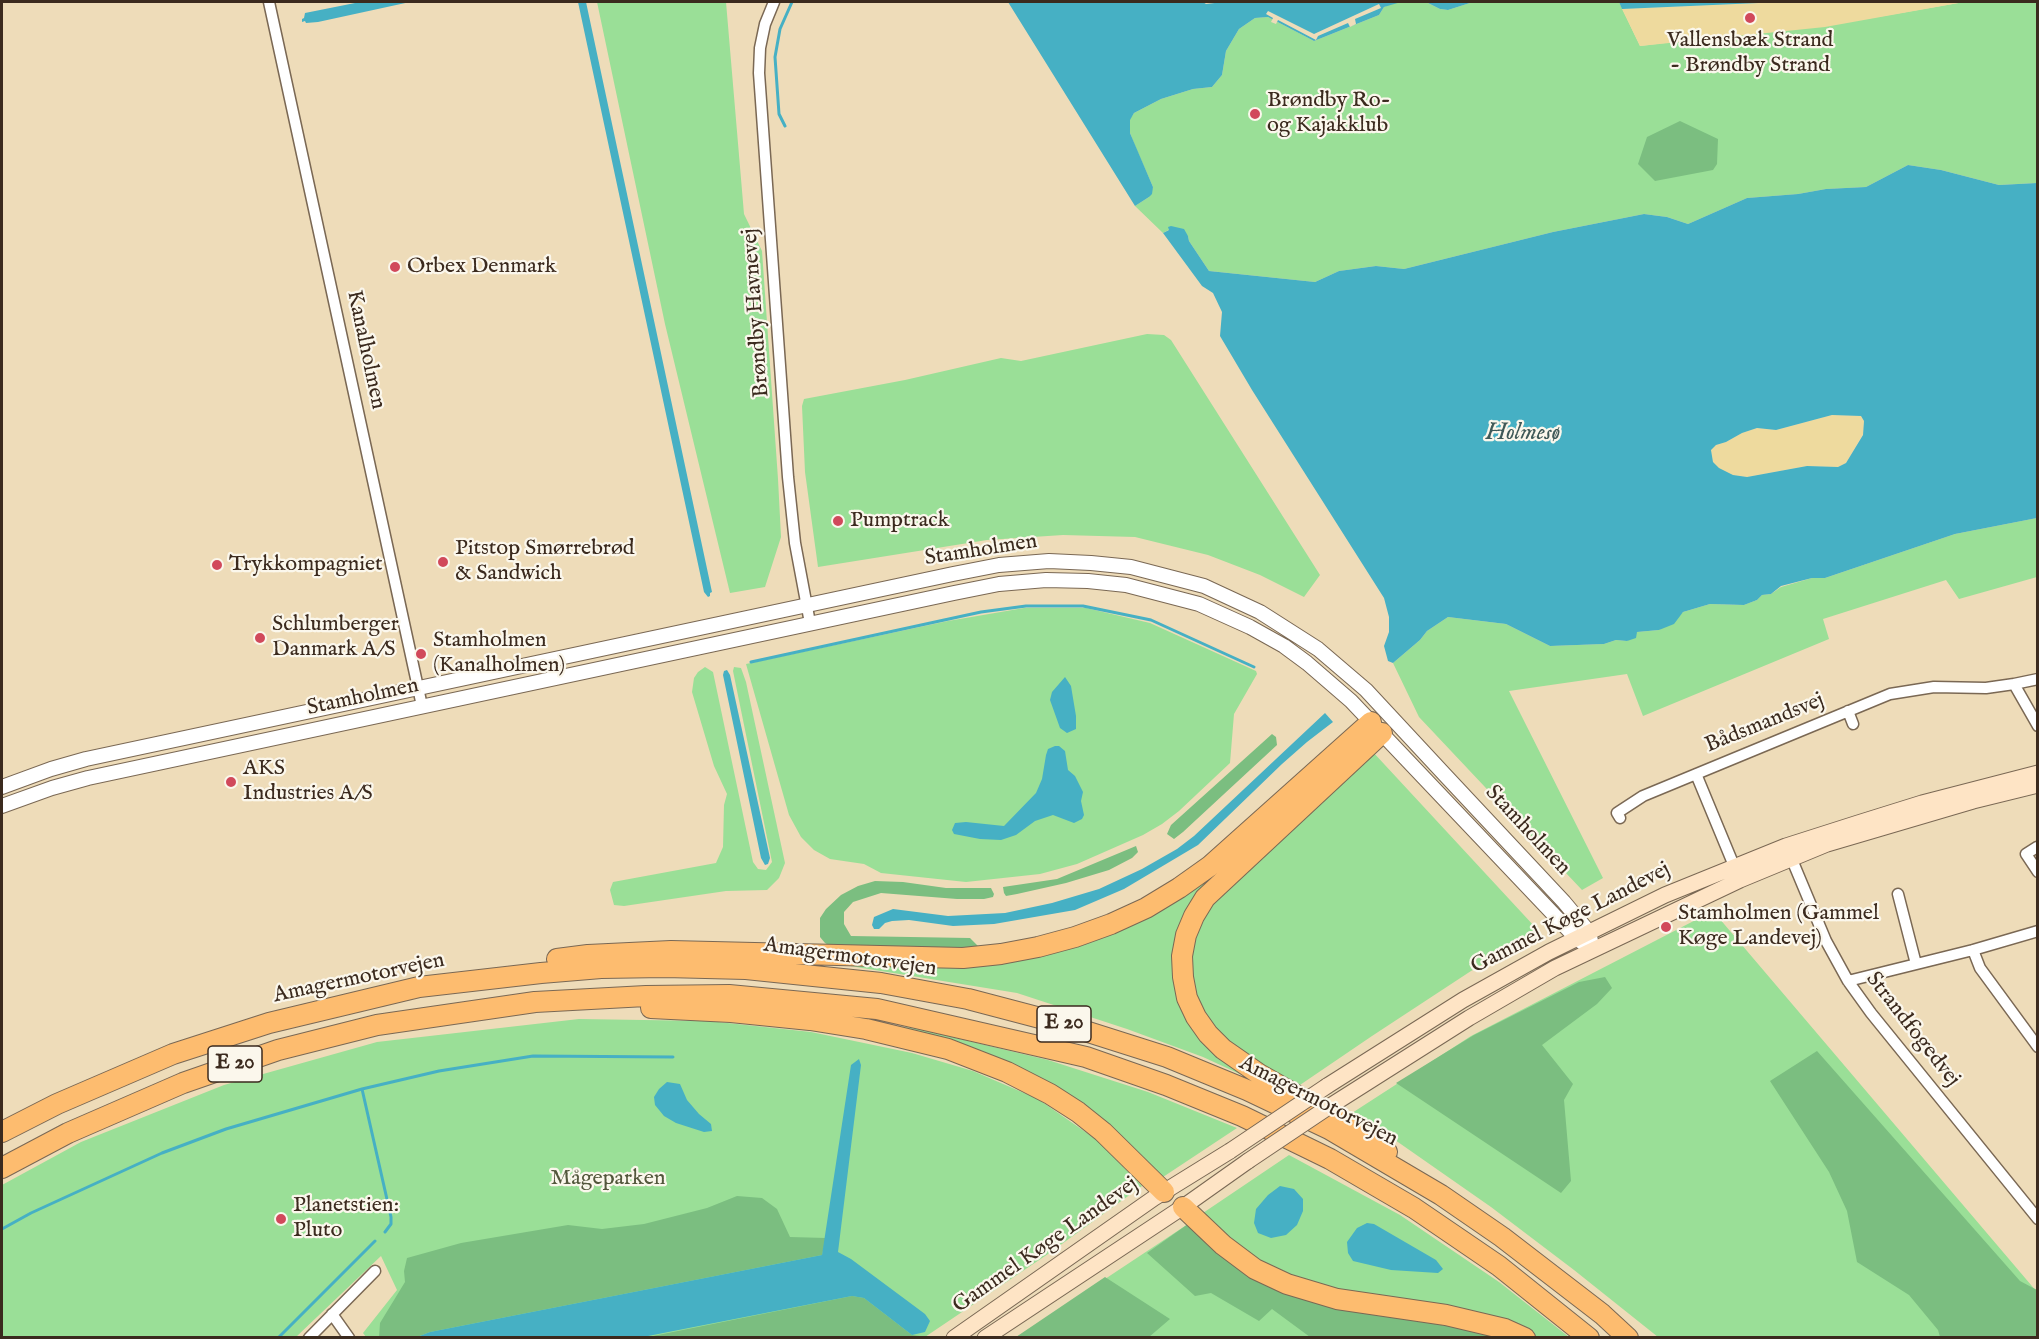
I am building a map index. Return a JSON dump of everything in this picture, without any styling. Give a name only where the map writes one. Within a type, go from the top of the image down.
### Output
[{"type":"highway","points":[[419,987],[464,975],[588,955],[671,951],[963,958],[1001,954],[1075,937],[1146,908],[1179,888],[1210,866],[1381,723]]},
{"type":"highway","points":[[1381,723],[1205,898],[1186,935],[1182,956],[1183,977],[1187,998],[1196,1017],[1223,1049],[1259,1074],[1365,1134],[1441,1195]]},
{"type":"highway","name":"Amagermotorvejen","points":[[2,1132],[57,1104],[173,1054],[269,1023],[419,987],[602,968],[746,969],[881,983],[968,999],[1063,1024],[1167,1058],[1247,1090],[1329,1130],[1441,1195],[1502,1237],[1602,1314],[1628,1338]]},
{"type":"highway","name":"Amagermotorvejen","points":[[2,1168],[68,1133],[183,1083],[269,1053],[377,1025],[484,1008],[586,998],[729,995],[878,1009],[1086,1057],[1166,1085],[1242,1116],[1330,1159],[1413,1208],[1499,1266],[1589,1338]]},
{"type":"highway","points":[[484,1008],[610,1006],[731,1012],[810,1020],[866,1029],[948,1049],[1006,1072],[1050,1094],[1078,1112],[1103,1132],[1164,1192]]},
{"type":"highway","points":[[1183,1207],[1223,1245],[1255,1269],[1287,1284],[1337,1299],[1446,1315],[1505,1329],[1525,1338]]},
{"type":"main road","name":"Gammel Køge Landevej","points":[[954,1338],[1164,1192],[1333,1082],[1463,1000],[1582,935],[1665,895],[1737,873],[1922,803],[2037,773]]},
{"type":"main road","name":"Gammel Køge Landevej","points":[[1788,852],[2037,785]]},
{"type":"main road","name":"Gammel Køge Landevej","points":[[985,1338],[1183,1207],[1350,1092],[1469,1018],[1555,968],[1737,873]]},
{"type":"main road","name":"Gammel Køge Landevej","points":[[1164,1192],[1183,1207]]},
{"type":"street","name":"Kanalholmen","points":[[269,2],[422,706]]},
{"type":"street","name":"Brøndby Havnevej","points":[[774,2],[763,32],[759,73],[788,477],[795,543],[810,623]]},
{"type":"street","name":"Stamholmen","points":[[2,787],[86,759],[999,565],[1049,561],[1091,562],[1131,567],[1204,586],[1260,612],[1326,655],[1365,690],[1381,723]]},
{"type":"street","name":"Stamholmen","points":[[2,806],[88,778],[810,623],[999,584],[1046,580],[1088,581],[1126,585],[1199,604],[1250,627],[1284,646],[1381,723],[1582,935],[1593,950]]},
{"type":"street","name":"Bådsmandsvej","points":[[1620,818],[1617,813],[1643,796],[1890,694],[1934,687],[1986,688],[2037,679]]},
{"type":"street","points":[[2014,684],[2037,726]]},
{"type":"street","name":"Bådsmandsvej","points":[[1848,711],[1853,724]]},
{"type":"street","name":"Bådsmandsvej","points":[[1696,774],[1737,873]]},
{"type":"street","points":[[2037,847],[2026,854],[2037,872]]},
{"type":"street","name":"Strandfogedvej","points":[[1788,852],[1826,941],[1848,981],[1871,1013],[2035,1212]]},
{"type":"street","points":[[1898,894],[1916,964]]},
{"type":"street","points":[[1848,981],[2037,932]]},
{"type":"street","points":[[1973,950],[1980,968],[2037,1047]]},
{"type":"street","points":[[309,1338],[375,1271]]},
{"type":"street","points":[[332,1314],[349,1338]]},
{"type":"green space","points":[[597,2],[726,2],[744,214],[762,251],[778,479],[781,537],[765,587],[730,593],[665,324]]},
{"type":"green space","points":[[1395,2],[1426,2],[1448,10],[1473,2],[1619,2],[1640,46],[1872,18],[1964,2],[2037,2],[2037,183],[1999,185],[1941,170],[1908,165],[1866,187],[1747,198],[1688,224],[1667,217],[1644,214],[1553,232],[1404,269],[1376,266],[1339,271],[1315,282],[1209,271],[1188,236],[1172,228],[1163,233],[1135,206],[1149,197],[1153,187],[1130,133],[1129,120],[1134,113],[1161,99],[1193,89],[1212,87],[1222,75],[1226,51],[1239,29],[1255,18],[1268,17],[1314,41],[1379,15],[1384,7]]},
{"type":"green space","points":[[1680,121],[1718,139],[1717,164],[1713,170],[1655,181],[1638,164],[1647,137]]},
{"type":"green space","points":[[1147,334],[1164,335],[1171,340],[1320,575],[1304,597],[1260,575],[1208,555],[1135,537],[1063,535],[987,540],[818,567],[805,472],[802,406],[804,399],[905,380],[1001,358],[1021,361]]},
{"type":"green space","points":[[2037,518],[2037,577],[1959,599],[1946,580],[1823,619],[1829,639],[1643,716],[1627,674],[1509,691],[1603,878],[1582,890],[1419,717],[1393,663],[1427,631],[1448,617],[1506,624],[1550,646],[1627,641],[1637,632],[1659,630],[1683,612],[1710,604],[1744,605],[1757,600],[1762,595],[1771,594],[1781,587],[1812,578],[1825,578],[1955,534]]},
{"type":"green space","points":[[1024,608],[1086,608],[1150,623],[1256,671],[1257,674],[1234,714],[1230,763],[1162,824],[1143,835],[1077,864],[1040,874],[966,882],[881,873],[864,864],[830,859],[814,850],[801,837],[789,815],[746,664],[948,621]]},
{"type":"green space","points":[[705,667],[713,672],[753,862],[758,869],[766,870],[772,862],[733,671],[734,667],[741,668],[785,863],[779,878],[767,890],[726,891],[624,906],[614,905],[610,890],[613,882],[716,863],[723,847],[724,805],[727,794],[714,766],[692,692],[694,678]]},
{"type":"green space","points":[[1272,734],[1276,737],[1277,745],[1183,832],[1174,839],[1167,834],[1171,825]]},
{"type":"green space","points":[[1361,738],[1205,889],[1177,976],[1246,1071],[1242,1075],[1203,1057],[1127,1029],[1017,993],[850,966],[851,961],[1106,934]]},
{"type":"green space","points":[[1372,751],[1535,927],[1533,935],[1471,971],[1297,1087],[1228,1043],[1210,1025],[1189,980],[1196,927],[1212,899]]},
{"type":"green space","points":[[1136,846],[1138,852],[1132,858],[1109,870],[1017,894],[1006,896],[1004,893],[1003,887],[1057,879]]},
{"type":"green space","points":[[875,881],[946,888],[991,888],[994,894],[993,897],[984,899],[957,899],[881,893],[853,902],[844,912],[844,924],[851,936],[970,938],[979,947],[936,950],[832,947],[825,943],[820,937],[820,918],[826,909],[841,895],[858,886]]},
{"type":"green space","points":[[1713,911],[2037,1292],[2037,1337],[1658,1337],[1491,1207],[1385,1133],[1352,1113],[1471,1036]]},
{"type":"green space","points":[[1605,977],[1612,988],[1597,1004],[1542,1045],[1573,1084],[1564,1100],[1571,1181],[1561,1193],[1396,1083],[1474,1035],[1579,982]]},
{"type":"green space","points":[[823,1015],[918,1029],[1048,1060],[1148,1092],[1237,1128],[1160,1179],[1070,1101]]},
{"type":"green space","name":"Mågeparken","points":[[579,1019],[709,1021],[811,1032],[912,1053],[973,1071],[1038,1099],[1097,1140],[1142,1186],[1048,1254],[925,1337],[366,1337],[363,1333],[397,1290],[381,1256],[296,1337],[2,1338],[2,1185],[81,1142],[224,1085],[377,1042]]},
{"type":"green space","points":[[1817,1051],[2020,1281],[2037,1290],[2037,1337],[1940,1337],[1938,1330],[1909,1295],[1857,1262],[1847,1211],[1829,1172],[1770,1081]]},
{"type":"green space","points":[[1289,1155],[1400,1215],[1499,1282],[1569,1337],[1537,1337],[1523,1331],[1314,1285],[1241,1252],[1200,1215]]},
{"type":"green space","points":[[737,1196],[762,1198],[777,1209],[790,1237],[826,1238],[822,1255],[430,1332],[417,1337],[379,1338],[380,1323],[405,1282],[404,1271],[407,1258],[461,1243],[568,1225],[602,1229],[644,1224],[707,1208]]},
{"type":"green space","points":[[1188,1224],[1333,1307],[1471,1330],[1493,1337],[1016,1338]]},
{"type":"green space","points":[[1188,1224],[1333,1307],[1471,1330],[1493,1337],[1310,1337],[1272,1309],[1259,1321],[1211,1293],[1195,1296],[1147,1253]]},
{"type":"green space","points":[[1105,1277],[1170,1319],[1149,1337],[1016,1337]]},
{"type":"green space","points":[[852,1296],[864,1298],[912,1335],[927,1337],[643,1338]]},
{"type":"sand","name":"Vallensbæk Strand - Brøndby Strand","points":[[1781,2],[1964,2],[1825,27],[1640,46],[1622,9]]},
{"type":"sand","points":[[1832,415],[1861,416],[1864,421],[1863,434],[1846,463],[1838,467],[1807,466],[1747,477],[1733,475],[1718,468],[1713,462],[1711,450],[1716,445],[1742,433],[1757,428],[1776,430]]},
{"type":"water","points":[[360,2],[410,2],[318,22],[302,22],[305,13]]},
{"type":"water","points":[[578,2],[586,2],[712,592],[708,597],[704,592]]},
{"type":"water","points":[[1008,2],[1203,2],[1206,4],[1223,2],[1401,2],[1384,7],[1379,15],[1314,41],[1268,17],[1255,18],[1239,29],[1226,51],[1222,75],[1212,87],[1193,89],[1161,99],[1134,113],[1130,120],[1130,133],[1153,187],[1152,194],[1135,206]]},
{"type":"water","points":[[1426,2],[1473,2],[1448,10]]},
{"type":"water","points":[[1619,2],[1781,2],[1622,9]]},
{"type":"water","name":"Holmesø","points":[[1908,165],[1941,170],[1999,185],[2037,183],[2037,518],[1955,534],[1825,578],[1812,578],[1781,586],[1771,594],[1762,595],[1757,600],[1744,605],[1710,604],[1683,612],[1674,624],[1659,630],[1637,632],[1636,638],[1627,641],[1550,646],[1506,624],[1448,617],[1427,631],[1393,663],[1388,661],[1384,646],[1389,632],[1389,617],[1384,598],[1220,336],[1222,312],[1213,293],[1202,286],[1163,233],[1171,226],[1184,229],[1189,241],[1209,271],[1315,282],[1339,271],[1376,266],[1404,269],[1553,232],[1644,214],[1667,217],[1688,224],[1747,198],[1866,187]],"holes":[[[1832,415],[1861,416],[1864,421],[1863,435],[1846,463],[1838,467],[1807,466],[1747,477],[1733,475],[1713,462],[1711,450],[1716,445],[1757,428],[1776,430]]]},
{"type":"water","points":[[727,670],[730,675],[770,858],[768,864],[765,865],[761,858],[723,675]]},
{"type":"water","points":[[1065,677],[1071,686],[1076,716],[1076,729],[1067,733],[1060,728],[1050,700],[1052,692]]},
{"type":"water","points":[[1325,713],[1333,722],[1282,764],[1198,845],[1124,889],[1075,910],[994,924],[953,926],[909,920],[885,923],[879,929],[874,929],[872,925],[874,917],[893,909],[948,916],[1005,913],[1052,903],[1099,889],[1142,869],[1177,849],[1194,836]]},
{"type":"water","points":[[1055,746],[1065,751],[1068,770],[1075,776],[1083,792],[1081,801],[1084,815],[1082,819],[1074,823],[1053,815],[1035,821],[1016,835],[1001,840],[954,834],[952,830],[955,823],[1004,826],[1036,793],[1042,779],[1048,749]]},
{"type":"water","points":[[859,1059],[861,1065],[838,1252],[851,1259],[925,1314],[930,1321],[925,1332],[912,1335],[864,1298],[852,1296],[643,1337],[417,1337],[430,1332],[822,1255],[851,1065]]},
{"type":"water","points":[[667,1082],[680,1084],[687,1100],[711,1124],[712,1131],[704,1132],[676,1123],[664,1116],[655,1105],[654,1097]]},
{"type":"water","points":[[1280,1186],[1294,1189],[1303,1199],[1303,1211],[1297,1225],[1286,1235],[1271,1238],[1258,1233],[1254,1223],[1256,1209],[1268,1195]]},
{"type":"water","points":[[1367,1223],[1374,1224],[1436,1260],[1443,1269],[1438,1273],[1391,1270],[1353,1261],[1348,1253],[1347,1242],[1357,1228]]},
{"type":"pier","points":[[1379,4],[1381,8],[1355,19],[1356,24],[1350,27],[1348,23],[1318,36],[1316,40],[1278,20],[1276,24],[1271,22],[1273,18],[1266,14],[1268,11],[1314,34]]},
{"type":"waterway","points":[[785,126],[779,114],[775,57],[780,29],[792,2]]},
{"type":"waterway","points":[[751,662],[981,612],[1026,606],[1083,606],[1151,620],[1254,667]]},
{"type":"waterway","points":[[2,1229],[31,1213],[162,1153],[226,1129],[362,1089],[439,1071],[533,1056],[673,1057]]},
{"type":"waterway","points":[[362,1089],[391,1217],[391,1224],[385,1232]]},
{"type":"waterway","points":[[278,1338],[375,1241]]},
{"type":"place","name":"Vallensbæk Strand - Brøndby Strand","points":[[1750,18]]},
{"type":"place","name":"Brøndby Ro- og Kajakklub","points":[[1255,114]]},
{"type":"place","name":"Orbex Denmark","points":[[395,267]]},
{"type":"place","name":"Pumptrack","points":[[838,521]]},
{"type":"place","name":"Pitstop Smørrebrød & Sandwich","points":[[443,562]]},
{"type":"place","name":"Trykkompagniet","points":[[217,565]]},
{"type":"place","name":"Schlumberger Danmark A/S","points":[[260,638]]},
{"type":"place","name":"Stamholmen (Kanalholmen)","points":[[421,654]]},
{"type":"place","name":"AKS Industries A/S","points":[[231,782]]},
{"type":"place","name":"Stamholmen (Gammel Køge Landevej)","points":[[1666,927]]},
{"type":"place","name":"Planetstien: Pluto","points":[[281,1219]]}]
